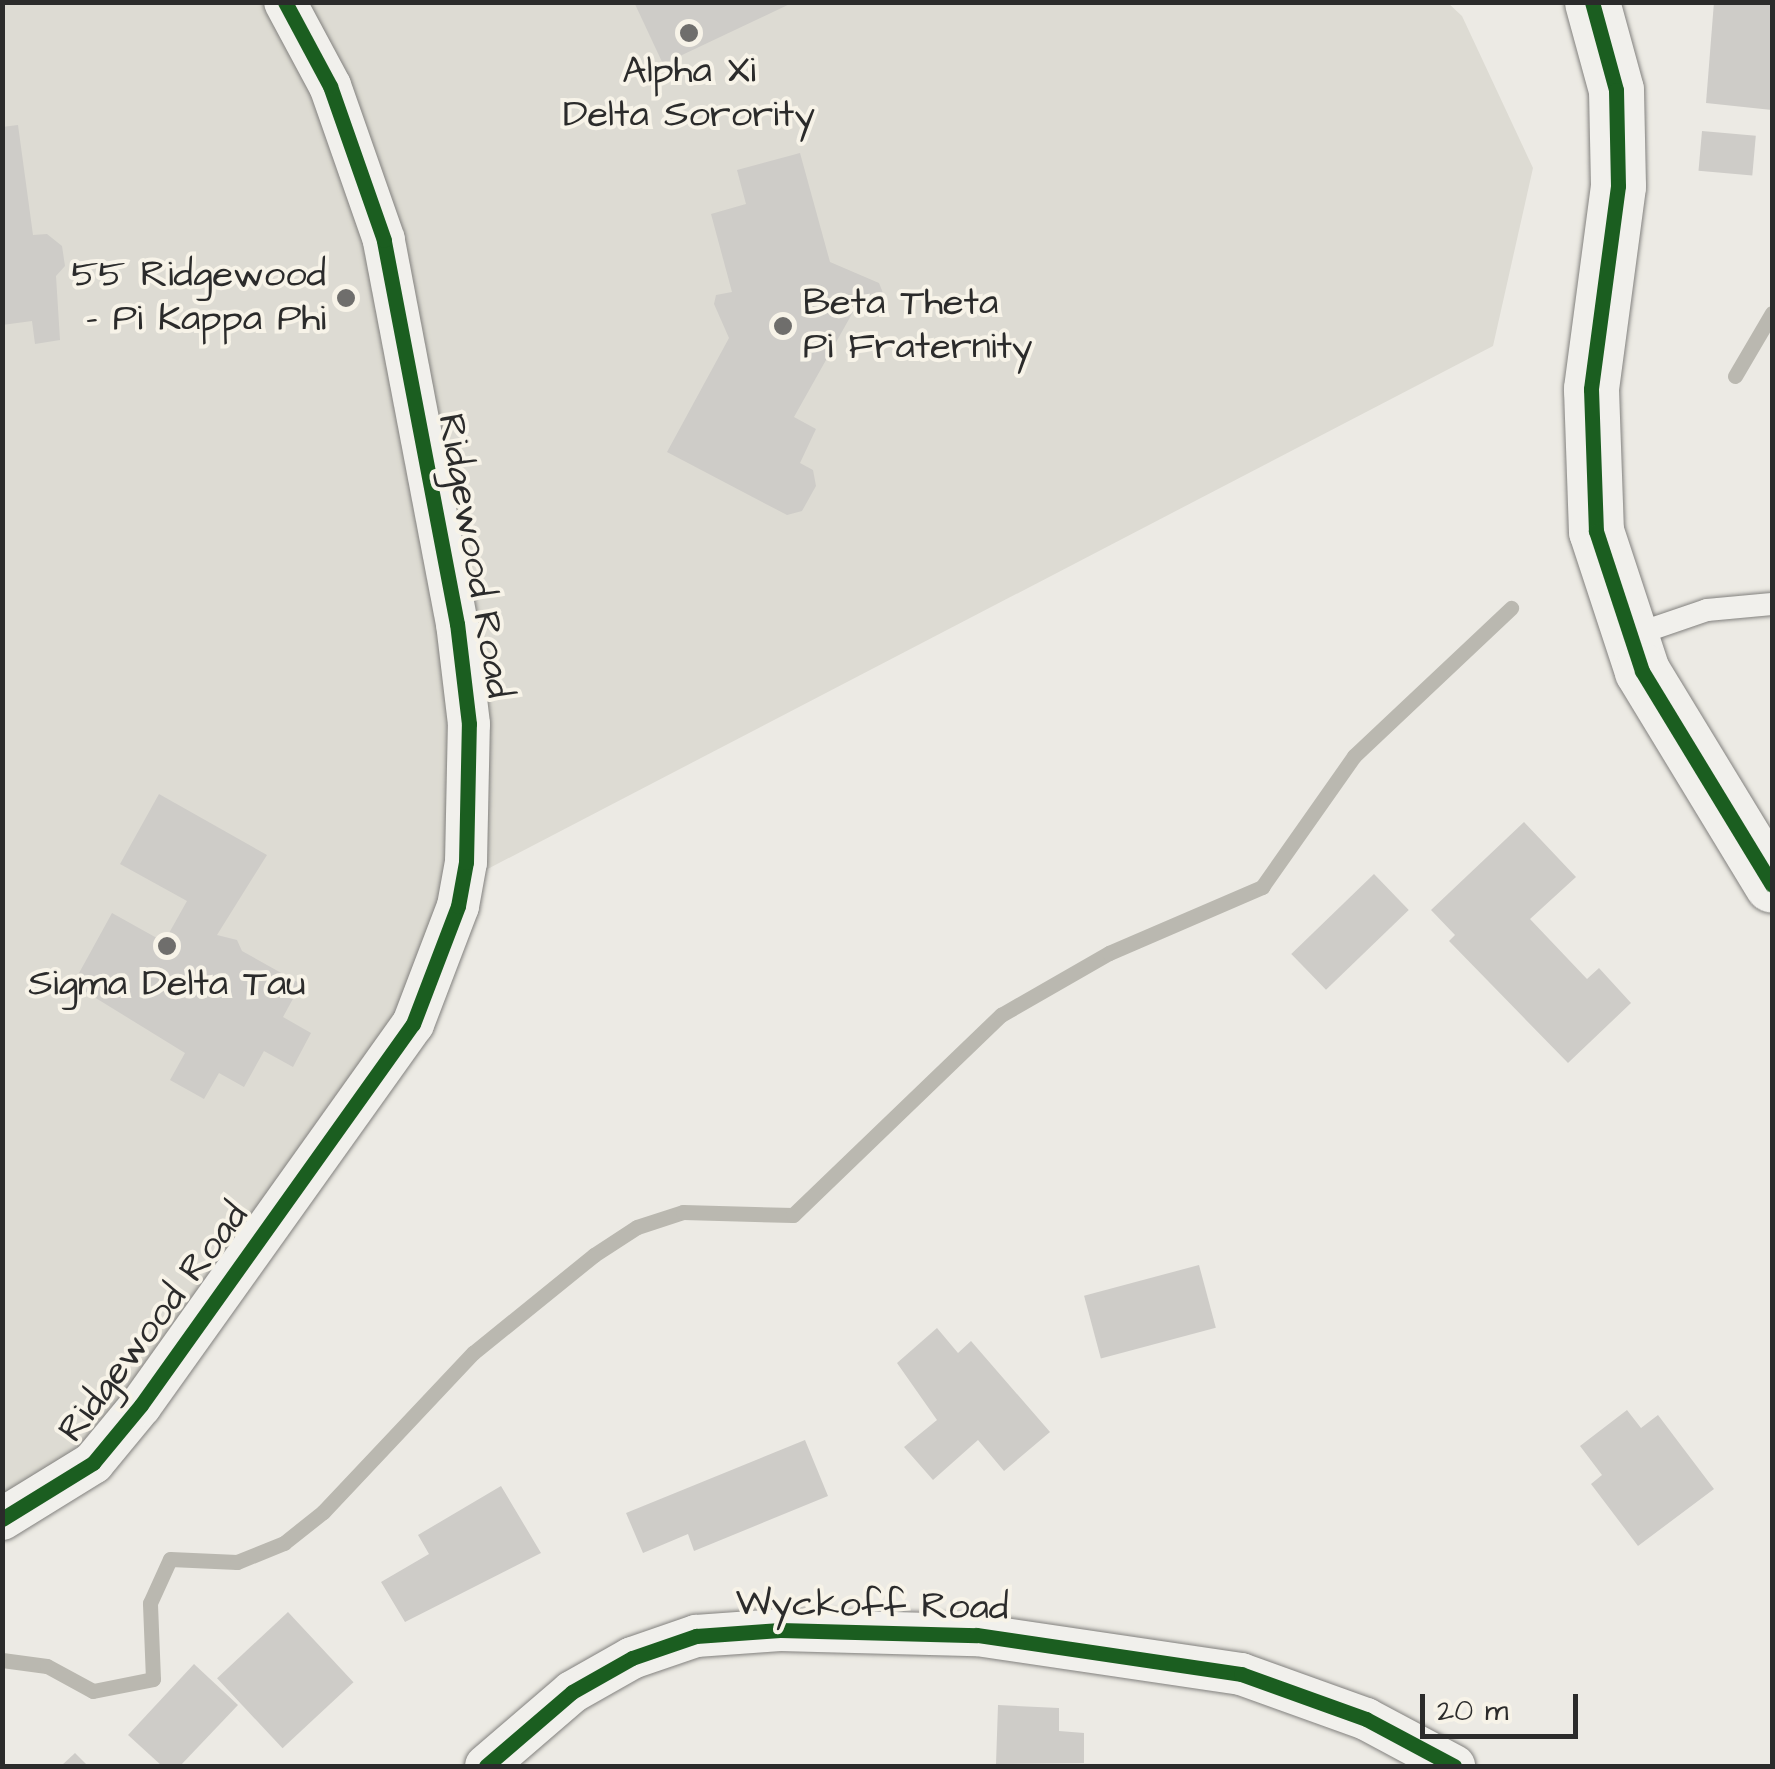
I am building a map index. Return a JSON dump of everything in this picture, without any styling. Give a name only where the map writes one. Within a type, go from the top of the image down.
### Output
[{"type":"street","name":"Ridgewood Road","points":[[2,1520],[93,1463],[141,1404],[413,1024],[458,906],[466,862],[469,724],[457,624],[384,240],[330,86],[285,2]]},
{"type":"street","points":[[1592,2],[1616,90],[1618,186],[1591,388],[1589,482],[1606,579],[1665,714],[1772,886]]},
{"type":"street","name":"Wyckoff Road","points":[[486,1766],[572,1692],[632,1658],[696,1636],[780,1630],[977,1635],[1241,1674],[1366,1719],[1454,1766]]},
{"type":"lane","points":[[1629,637],[1707,610],[1772,604]]},
{"type":"shaded area","points":[[3,3],[1448,3],[1462,16],[1533,168],[1493,346],[478,874],[428,998],[45,1504],[3,1520]]},
{"type":"building","name":"Alpha Xi Delta Sorority","points":[[634,2],[794,2],[663,64]]},
{"type":"building","points":[[1714,2],[1772,2],[1772,110],[1706,103]]},
{"type":"building","points":[[18,125],[33,235],[47,234],[62,246],[65,266],[56,276],[60,340],[35,344],[32,321],[2,325],[2,127]]},
{"type":"building","points":[[1702,131],[1756,136],[1752,176],[1699,171]]},
{"type":"building","name":"Beta Theta Pi Fraternity","points":[[800,153],[830,262],[879,283],[883,293],[874,315],[853,312],[794,417],[816,429],[800,463],[813,470],[816,486],[802,511],[787,515],[667,452],[729,338],[714,304],[716,295],[732,292],[711,214],[746,204],[737,170]]},
{"type":"building","name":"Sigma Delta Tau","points":[[159,794],[267,855],[217,935],[237,940],[242,951],[301,984],[283,1017],[311,1033],[293,1067],[264,1051],[244,1087],[219,1073],[204,1099],[170,1080],[185,1053],[73,984],[112,913],[164,942],[187,901],[120,864]]},
{"type":"building","points":[[1524,822],[1576,877],[1530,919],[1587,979],[1599,968],[1631,1003],[1568,1063],[1449,941],[1455,935],[1431,910]]},
{"type":"building","points":[[1374,874],[1409,910],[1326,990],[1291,954]]},
{"type":"building","points":[[1199,1265],[1216,1328],[1101,1359],[1084,1296]]},
{"type":"building","points":[[937,1328],[958,1353],[971,1341],[1050,1432],[1004,1471],[978,1440],[933,1480],[904,1447],[937,1420],[897,1363]]},
{"type":"building","points":[[1627,1410],[1641,1428],[1658,1415],[1714,1489],[1638,1546],[1591,1484],[1602,1475],[1580,1446]]},
{"type":"building","points":[[805,1440],[828,1496],[694,1551],[688,1534],[643,1553],[626,1513]]},
{"type":"building","points":[[501,1486],[541,1553],[405,1622],[381,1582],[429,1554],[418,1535]]},
{"type":"building","points":[[288,1612],[353,1682],[283,1748],[217,1678]]},
{"type":"building","points":[[194,1664],[238,1705],[180,1766],[162,1766],[128,1735]]},
{"type":"building","points":[[998,1705],[1059,1708],[1059,1731],[1084,1733],[1084,1763],[996,1764]]},
{"type":"building","points":[[75,1753],[88,1766],[61,1766]]},
{"type":"waterway","points":[[1735,376],[1772,313]]},
{"type":"waterway","points":[[2,1660],[47,1666],[93,1691],[153,1679],[150,1603],[170,1559],[237,1562],[284,1543],[323,1512],[473,1353],[594,1255],[637,1227],[683,1212],[793,1215],[1001,1015],[1109,953],[1262,887],[1354,756],[1511,608]]},
{"type":"cycle path","points":[[2,1519],[93,1463],[141,1405],[413,1024],[458,906],[466,862],[469,724],[457,624],[384,240],[330,86],[285,2]]},
{"type":"cycle path","points":[[1592,2],[1616,90],[1618,186],[1591,389],[1596,531],[1642,671],[1772,885]]},
{"type":"cycle path","points":[[486,1766],[572,1692],[632,1658],[696,1636],[780,1630],[977,1635],[1241,1674],[1366,1719],[1454,1766]]},
{"type":"place","name":"Alpha Xi Delta Sorority","points":[[689,33]]},
{"type":"place","name":"55 Ridgewood - Pi Kappa Phi","points":[[346,298]]},
{"type":"place","name":"Beta Theta Pi Fraternity","points":[[783,326]]},
{"type":"place","name":"Sigma Delta Tau","points":[[167,946]]}]
